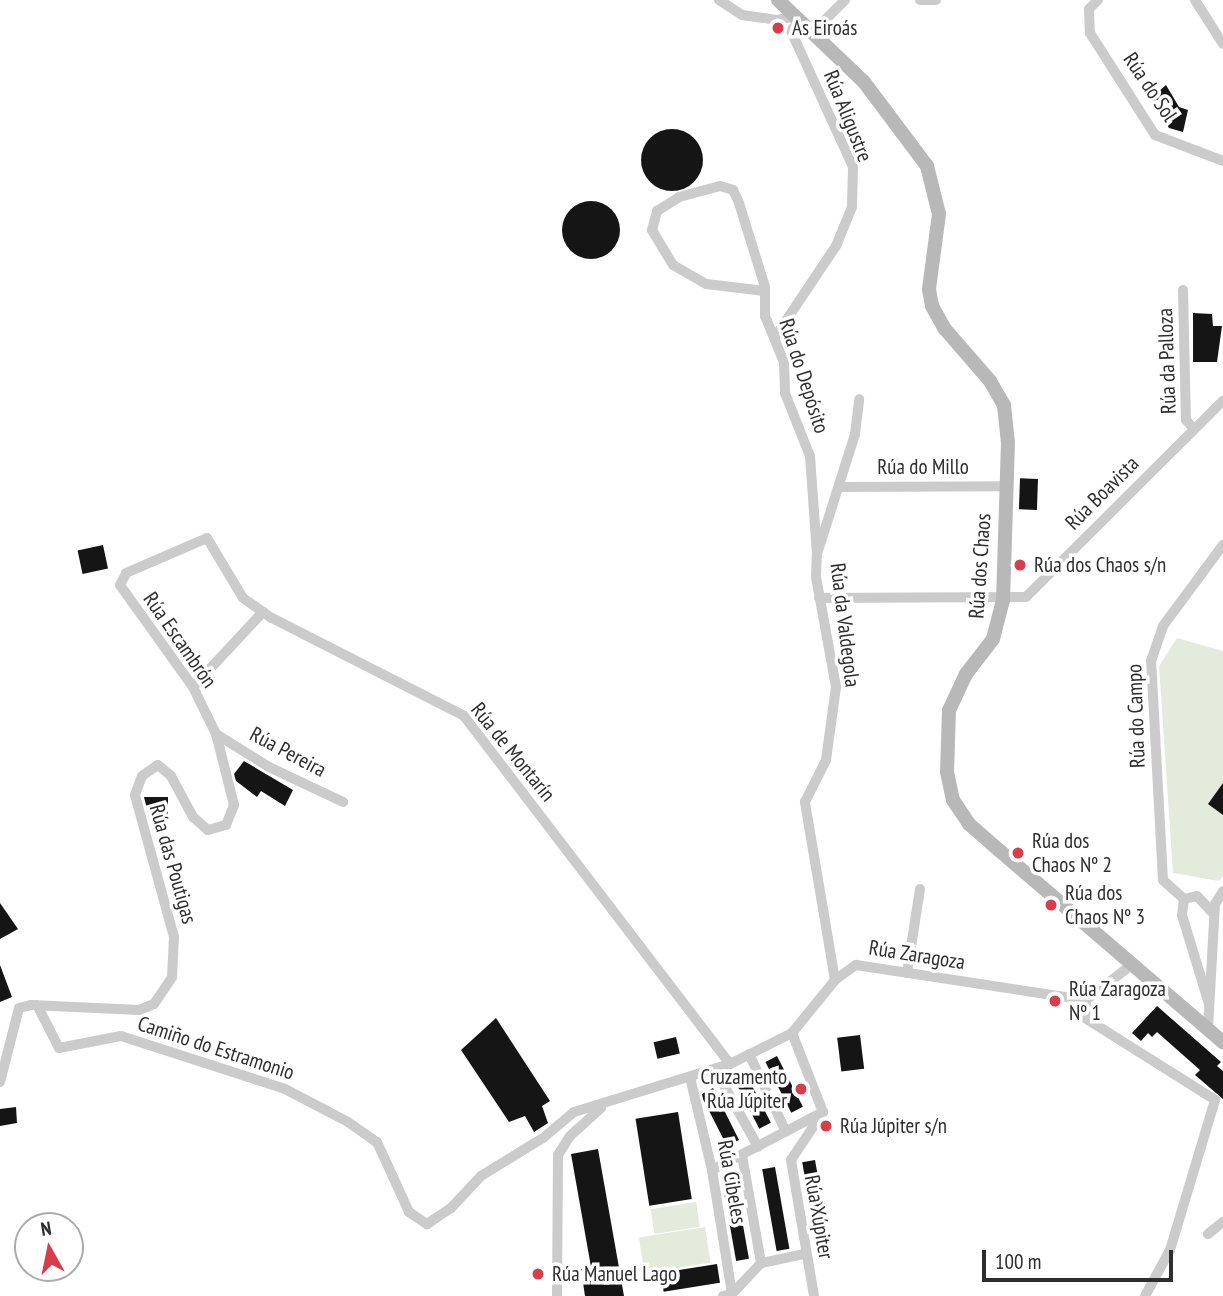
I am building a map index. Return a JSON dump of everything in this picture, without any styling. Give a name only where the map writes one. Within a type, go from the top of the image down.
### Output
[{"type":"street","points":[[719,0],[741,15],[777,20],[798,18]]},
{"type":"street","name":"Rúa dos Chaos","points":[[778,0],[864,82],[914,143],[934,186],[937,235],[929,289],[932,306],[1004,405],[1006,486],[1003,600],[993,639],[967,674],[949,710],[949,790],[969,824],[1130,966],[1223,1042]]},
{"type":"street","points":[[814,32],[845,0]]},
{"type":"street","points":[[920,0],[936,0]]},
{"type":"street","name":"Rúa do Sol","points":[[1098,0],[1089,9],[1090,33],[1156,135],[1223,162]]},
{"type":"street","points":[[1195,0],[1223,44]]},
{"type":"street","name":"Rúa Aligustre","points":[[775,337],[836,246],[852,207],[853,167],[791,31],[798,18]]},
{"type":"street","name":"Rúa do Depósito","points":[[765,291],[706,284],[673,265],[652,230],[657,211],[679,197],[720,186],[733,190],[765,291],[765,316],[784,362],[785,393],[810,456],[817,554]]},
{"type":"street","name":"Rúa da Palloza","points":[[1183,290],[1186,420],[1194,429]]},
{"type":"street","name":"Rúa da Valdegola","points":[[835,980],[805,802],[826,760],[836,687],[819,598],[817,554],[841,487],[859,399]]},
{"type":"street","name":"Rúa Boavista","points":[[1003,600],[1026,597],[1223,401]]},
{"type":"street","name":"Rúa do Millo","points":[[841,487],[1006,486]]},
{"type":"street","name":"Rúa de Montarín","points":[[207,538],[243,598],[263,612],[464,716],[730,1064]]},
{"type":"street","name":"Rúa Escambrón","points":[[207,538],[126,573],[120,585],[193,687],[216,734]]},
{"type":"street","name":"Rúa do Campo","points":[[1184,899],[1163,880],[1151,662],[1163,626],[1223,545]]},
{"type":"street","points":[[819,598],[1003,600]]},
{"type":"street","points":[[193,687],[263,612]]},
{"type":"street","name":"Rúa Pereira","points":[[216,734],[269,767],[343,802]]},
{"type":"street","name":"Rúa das Poutigas","points":[[37,1005],[106,1011],[139,1010],[154,1004],[172,977],[174,937],[135,795],[142,776],[158,765],[171,776],[193,817],[208,830],[226,825],[234,805],[216,734]]},
{"type":"street","points":[[907,973],[920,889]]},
{"type":"street","points":[[1210,1007],[1182,915],[1184,899],[1223,890]]},
{"type":"street","points":[[1208,1029],[1217,919],[1215,904],[1223,890]]},
{"type":"street","points":[[1197,895],[1217,919]]},
{"type":"street","name":"Rúa Zaragoza","points":[[603,1106],[730,1064],[792,1032],[835,980],[856,965],[1086,1000]]},
{"type":"street","points":[[1130,966],[1086,1000],[1085,1018],[1215,1100],[1170,1250],[1145,1296]]},
{"type":"street","points":[[0,1083],[19,1008],[37,1005]]},
{"type":"street","name":"Camiño do Estramonio","points":[[37,1005],[59,1048],[121,1036],[285,1089],[348,1122],[377,1142],[409,1212],[428,1224],[451,1208],[481,1176],[543,1138],[574,1112],[603,1106]]},
{"type":"street","points":[[712,1170],[823,1112],[792,1032]]},
{"type":"street","points":[[749,1054],[786,1132]]},
{"type":"street","points":[[715,1069],[758,1147]]},
{"type":"street","name":"Rúa Cibeles","points":[[690,1077],[712,1170],[727,1295]]},
{"type":"street","points":[[557,1296],[555,1181],[558,1155],[570,1136],[603,1106]]},
{"type":"street","name":"Rúa Xúpiter","points":[[814,1296],[791,1160],[823,1112]]},
{"type":"street","points":[[743,1155],[761,1263]]},
{"type":"street","points":[[1208,1234],[1223,1222]]},
{"type":"street","points":[[727,1295],[761,1263],[806,1254]]},
{"type":"shaded area","points":[[1177,638],[1223,651],[1223,876],[1219,881],[1173,873],[1159,666]]},
{"type":"shaded area","points":[[696,1202],[700,1227],[654,1234],[651,1209]]},
{"type":"shaded area","points":[[705,1227],[711,1263],[644,1273],[639,1237]]},
{"type":"building","points":[[1166,85],[1179,107],[1188,110],[1183,132],[1169,128],[1151,98]]},
{"type":"building","points":[[666,129],[678,129],[694,138],[701,148],[701,172],[694,182],[678,191],[666,191],[655,186],[646,177],[641,166],[641,154],[646,143],[655,134]]},
{"type":"building","points":[[585,201],[597,201],[612,209],[620,224],[620,236],[612,251],[597,259],[585,259],[570,251],[562,236],[562,224],[570,209]]},
{"type":"building","points":[[1193,313],[1212,314],[1213,326],[1222,326],[1217,362],[1193,362]]},
{"type":"building","points":[[1020,478],[1038,479],[1037,510],[1019,509]]},
{"type":"building","points":[[103,545],[108,568],[83,574],[78,550]]},
{"type":"building","points":[[244,761],[293,790],[285,806],[261,791],[257,797],[236,781],[234,774]]},
{"type":"building","points":[[1223,783],[1223,815],[1208,804]]},
{"type":"building","points":[[144,797],[168,797],[168,818],[150,821]]},
{"type":"building","points":[[0,903],[18,929],[0,939]]},
{"type":"building","points":[[0,965],[12,997],[0,1002]]},
{"type":"building","points":[[1157,1006],[1221,1062],[1217,1066],[1223,1071],[1223,1099],[1195,1075],[1200,1070],[1157,1032],[1152,1037],[1148,1033],[1141,1041],[1132,1033]]},
{"type":"building","points":[[496,1018],[550,1101],[542,1106],[548,1123],[534,1132],[525,1116],[509,1122],[461,1050]]},
{"type":"building","points":[[860,1035],[864,1069],[841,1072],[837,1038]]},
{"type":"building","points":[[676,1037],[680,1054],[657,1059],[654,1042]]},
{"type":"building","points":[[777,1056],[803,1107],[791,1113],[765,1062]]},
{"type":"building","points":[[745,1072],[771,1123],[759,1129],[733,1078]]},
{"type":"building","points":[[713,1088],[739,1140],[727,1146],[703,1099],[702,1094]]},
{"type":"building","points":[[16,1107],[17,1123],[0,1126],[0,1109]]},
{"type":"building","points":[[678,1112],[692,1199],[649,1206],[636,1119]]},
{"type":"building","points":[[598,1149],[624,1296],[585,1296],[581,1269],[591,1267],[571,1154]]},
{"type":"building","points":[[815,1160],[830,1244],[817,1246],[802,1162]]},
{"type":"building","points":[[775,1167],[789,1249],[777,1251],[762,1169]]},
{"type":"building","points":[[734,1174],[749,1259],[736,1261],[721,1176]]},
{"type":"building","points":[[717,1264],[720,1283],[664,1292],[661,1273]]},
{"type":"place","name":"As Eiroás","points":[[778,28]]},
{"type":"place","name":"Rúa dos Chaos s/n","points":[[1020,565]]},
{"type":"place","name":"Rúa dos Chaos Nº 2","points":[[1018,853]]},
{"type":"place","name":"Rúa dos Chaos Nº 3","points":[[1051,905]]},
{"type":"place","name":"Rúa Zaragoza Nº 1","points":[[1055,1001]]},
{"type":"place","name":"Cruzamento Rúa Júpiter","points":[[801,1089]]},
{"type":"place","name":"Rúa Júpiter s/n","points":[[826,1126]]},
{"type":"place","name":"Rúa Manuel Lago","points":[[538,1274]]}]
